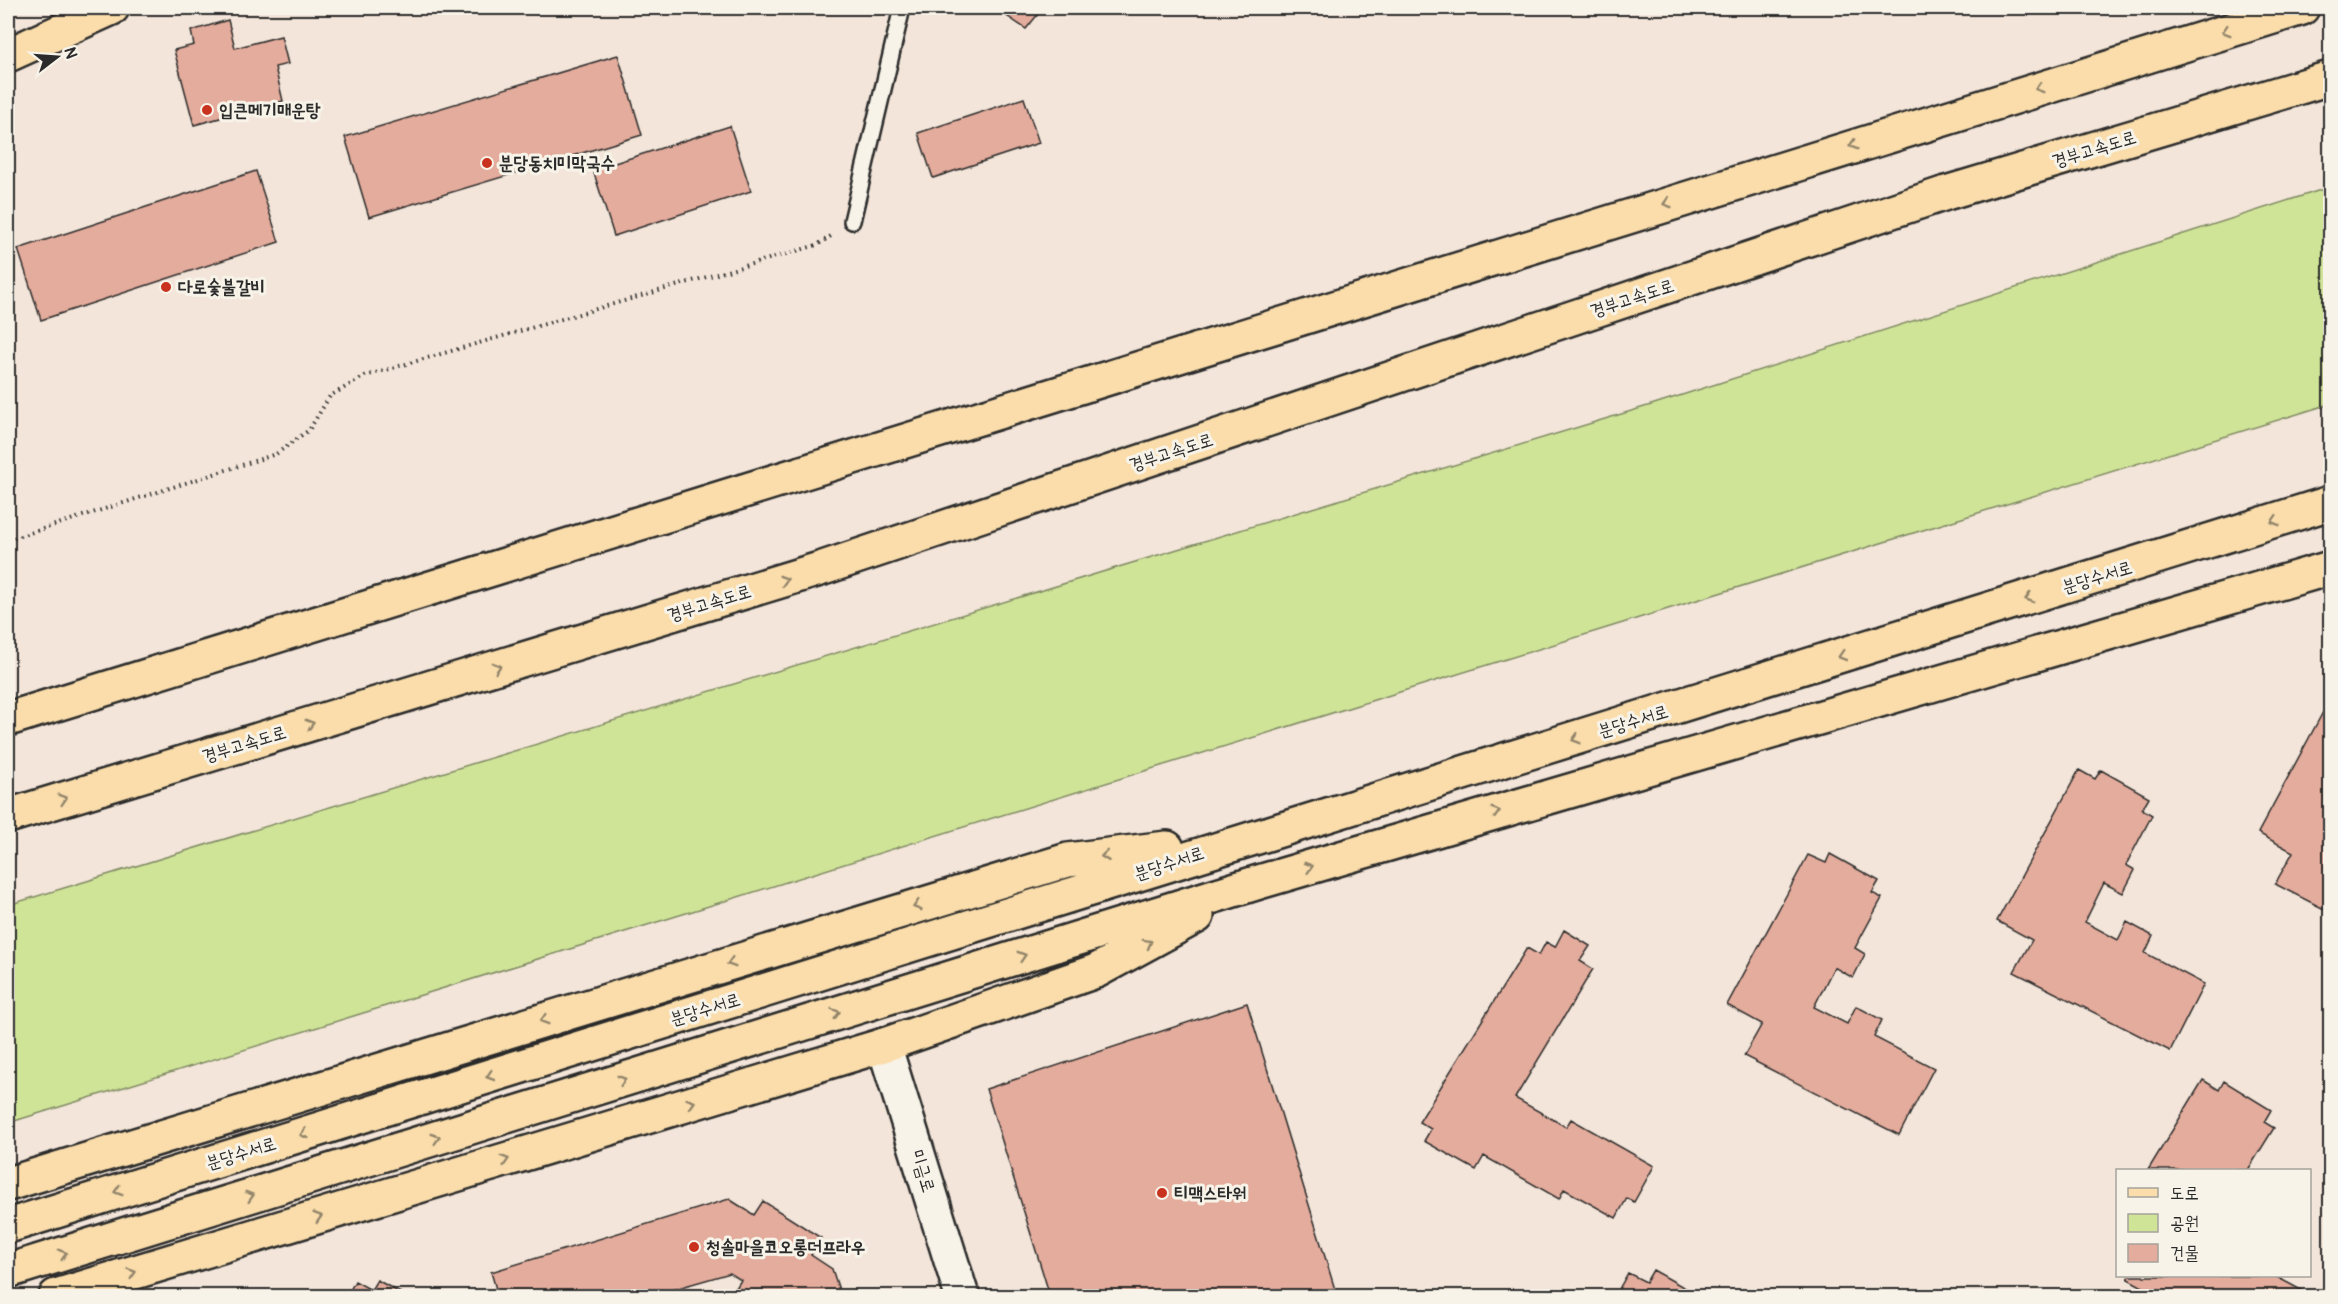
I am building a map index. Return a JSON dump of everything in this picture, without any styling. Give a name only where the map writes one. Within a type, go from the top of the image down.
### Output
[{"type":"main road","points":[[8,55],[112,8]]},
{"type":"main road","points":[[8,718],[2302,8]]},
{"type":"main road","name":"경부고속도로","points":[[8,816],[823,568],[1946,193],[2331,78]]},
{"type":"main road","name":"분당수서로","points":[[8,1226],[1247,838],[1656,714],[2331,503]]},
{"type":"main road","points":[[8,1271],[1259,882],[2331,568]]},
{"type":"main road","points":[[8,1184],[1068,860],[1247,838]]},
{"type":"main road","points":[[56,1296],[884,1045],[1096,971],[1259,882]]},
{"type":"main road","name":"미금로","points":[[884,1045],[962,1296]]},
{"type":"lane","points":[[852,221],[902,8]]},
{"type":"path","points":[[8,540],[276,454],[309,430],[330,396],[365,376],[817,245],[852,221]]},
{"type":"green space","points":[[2330,187],[2330,404],[8,1123],[8,905],[1651,405]]},
{"type":"building","points":[[995,8],[1043,8],[1026,29]]},
{"type":"building","points":[[228,20],[235,48],[281,36],[288,64],[275,67],[283,101],[194,125],[174,50],[194,45],[191,31]]},
{"type":"building","points":[[618,55],[642,135],[369,217],[345,137]]},
{"type":"building","points":[[1024,98],[1039,143],[933,178],[918,133]]},
{"type":"building","points":[[730,126],[751,191],[614,236],[593,170]]},
{"type":"building","points":[[256,171],[279,242],[41,320],[18,249]]},
{"type":"building","points":[[2330,699],[2330,912],[2275,884],[2293,852],[2258,833]]},
{"type":"building","points":[[2079,770],[2095,779],[2101,770],[2149,797],[2142,809],[2152,815],[2126,865],[2135,870],[2123,893],[2104,883],[2085,922],[2118,940],[2127,922],[2153,936],[2145,953],[2204,984],[2170,1051],[2014,972],[2032,940],[1997,921]]},
{"type":"building","points":[[1830,854],[1879,881],[1872,893],[1882,898],[1855,948],[1865,954],[1853,978],[1834,967],[1814,1007],[1847,1024],[1856,1006],[1882,1020],[1874,1037],[1934,1068],[1899,1135],[1744,1056],[1762,1024],[1727,1005],[1808,855],[1826,863]]},
{"type":"building","points":[[1564,930],[1590,946],[1580,961],[1593,969],[1515,1098],[1566,1127],[1571,1119],[1654,1166],[1634,1202],[1627,1198],[1616,1218],[1564,1189],[1559,1199],[1484,1156],[1476,1170],[1424,1141],[1431,1129],[1419,1122],[1527,948],[1539,955],[1546,942],[1555,947]]},
{"type":"building","name":"티맥스타워","points":[[1247,1003],[1337,1296],[1050,1296],[986,1089]]},
{"type":"building","points":[[2203,1080],[2219,1090],[2224,1081],[2271,1110],[2264,1122],[2274,1128],[2249,1169],[2149,1169]]},
{"type":"building","name":"청솔마을코오롱더프라우","points":[[729,1199],[754,1215],[763,1201],[821,1238],[811,1255],[832,1269],[841,1296],[767,1296],[757,1290],[753,1296],[738,1296],[733,1293],[741,1280],[730,1273],[650,1296],[498,1296],[491,1272]]},
{"type":"building","points":[[1653,1270],[1687,1289],[1683,1296],[1615,1296],[1628,1273],[1646,1282]]},
{"type":"building","points":[[2129,1277],[2277,1277],[2312,1296],[2159,1296],[2128,1279]]},
{"type":"building","points":[[377,1280],[406,1296],[347,1296],[355,1281],[371,1290]]},
{"type":"place","name":"입큰메기매운탕","points":[[207,110]]},
{"type":"place","name":"분당동치미막국수","points":[[487,163]]},
{"type":"place","name":"다로숯불갈비","points":[[166,287]]},
{"type":"place","name":"티맥스타워","points":[[1162,1193]]},
{"type":"place","name":"청솔마을코오롱더프라우","points":[[694,1247]]}]
